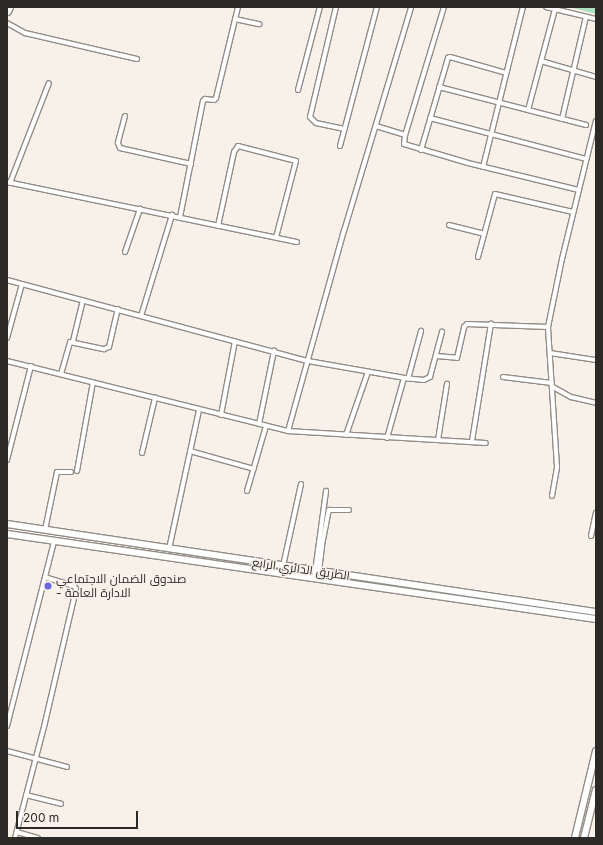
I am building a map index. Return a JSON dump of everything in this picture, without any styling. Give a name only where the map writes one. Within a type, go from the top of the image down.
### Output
[{"type":"highway","points":[[7,11],[9,7]]},
{"type":"main road","name":"الطريق الدائري الرابع","points":[[7,524],[596,612]]},
{"type":"main road","name":"الطريق الدائري الرابع","points":[[7,534],[594,619]]},
{"type":"main road","points":[[194,562],[198,558],[196,553]]},
{"type":"main road","points":[[575,838],[596,751]]},
{"type":"main road","points":[[584,838],[596,790]]},
{"type":"street","points":[[180,218],[204,101],[205,99],[214,100],[216,98],[238,7]]},
{"type":"street","points":[[298,90],[320,7]]},
{"type":"street","points":[[336,7],[310,118],[316,123],[344,129]]},
{"type":"street","points":[[340,146],[377,7]]},
{"type":"street","points":[[288,431],[411,7]]},
{"type":"street","points":[[444,7],[405,135],[405,145],[483,167],[579,190]]},
{"type":"street","points":[[483,167],[498,102],[523,7]]},
{"type":"street","points":[[546,7],[596,19]]},
{"type":"street","points":[[528,110],[555,9]]},
{"type":"street","points":[[562,119],[586,17]]},
{"type":"street","points":[[235,19],[259,24]]},
{"type":"street","points":[[7,23],[25,33],[137,59]]},
{"type":"street","points":[[421,150],[449,57],[506,73]]},
{"type":"street","points":[[541,61],[596,76]]},
{"type":"street","points":[[49,83],[9,182],[297,242]]},
{"type":"street","points":[[439,87],[586,125]]},
{"type":"street","points":[[125,116],[118,144],[120,148],[191,164]]},
{"type":"street","points":[[430,118],[586,159]]},
{"type":"street","points":[[552,496],[557,467],[548,326],[596,121]]},
{"type":"street","points":[[376,126],[405,135]]},
{"type":"street","points":[[218,226],[234,152],[238,146],[296,161],[276,237]]},
{"type":"street","points":[[478,257],[494,196],[497,194],[574,212]]},
{"type":"street","points":[[126,252],[140,209]]},
{"type":"street","points":[[141,316],[172,215]]},
{"type":"street","points":[[449,225],[484,234]]},
{"type":"street","points":[[7,280],[308,361],[406,378],[424,380],[430,377],[442,332]]},
{"type":"street","points":[[7,338],[22,284]]},
{"type":"street","points":[[61,374],[69,344],[73,341],[83,300]]},
{"type":"street","points":[[73,341],[107,348],[110,344],[118,310]]},
{"type":"street","points":[[436,356],[457,358],[464,327],[467,324],[548,326]]},
{"type":"street","points":[[472,441],[491,324]]},
{"type":"street","points":[[386,438],[421,331]]},
{"type":"street","points":[[221,415],[235,341]]},
{"type":"street","points":[[259,424],[274,351]]},
{"type":"street","points":[[550,352],[596,360]]},
{"type":"street","points":[[7,361],[288,431],[486,443]]},
{"type":"street","points":[[7,460],[31,366]]},
{"type":"street","points":[[346,435],[368,372]]},
{"type":"street","points":[[503,377],[552,385],[571,397],[596,403]]},
{"type":"street","points":[[77,471],[93,382]]},
{"type":"street","points":[[438,440],[447,384]]},
{"type":"street","points":[[142,453],[155,398]]},
{"type":"street","points":[[169,549],[199,410]]},
{"type":"street","points":[[247,491],[266,426]]},
{"type":"street","points":[[190,451],[254,469]]},
{"type":"street","points":[[45,530],[57,472],[71,472]]},
{"type":"street","points":[[283,566],[301,484]]},
{"type":"street","points":[[317,571],[326,491]]},
{"type":"street","points":[[314,579],[317,571],[329,510],[349,510]]},
{"type":"street","points":[[591,536],[596,514]]},
{"type":"street","points":[[7,726],[54,542]]},
{"type":"street","points":[[15,838],[36,758],[76,589],[74,586],[45,577]]},
{"type":"street","points":[[7,751],[67,767]]},
{"type":"street","points":[[26,795],[61,804]]},
{"type":"street","points":[[17,832],[38,838]]},
{"type":"green space","points":[[569,7],[596,7],[596,14]]},
{"type":"place","name":"صندوق الضمان الاجتماعي - الادارة العامة","points":[[48,586]]}]
